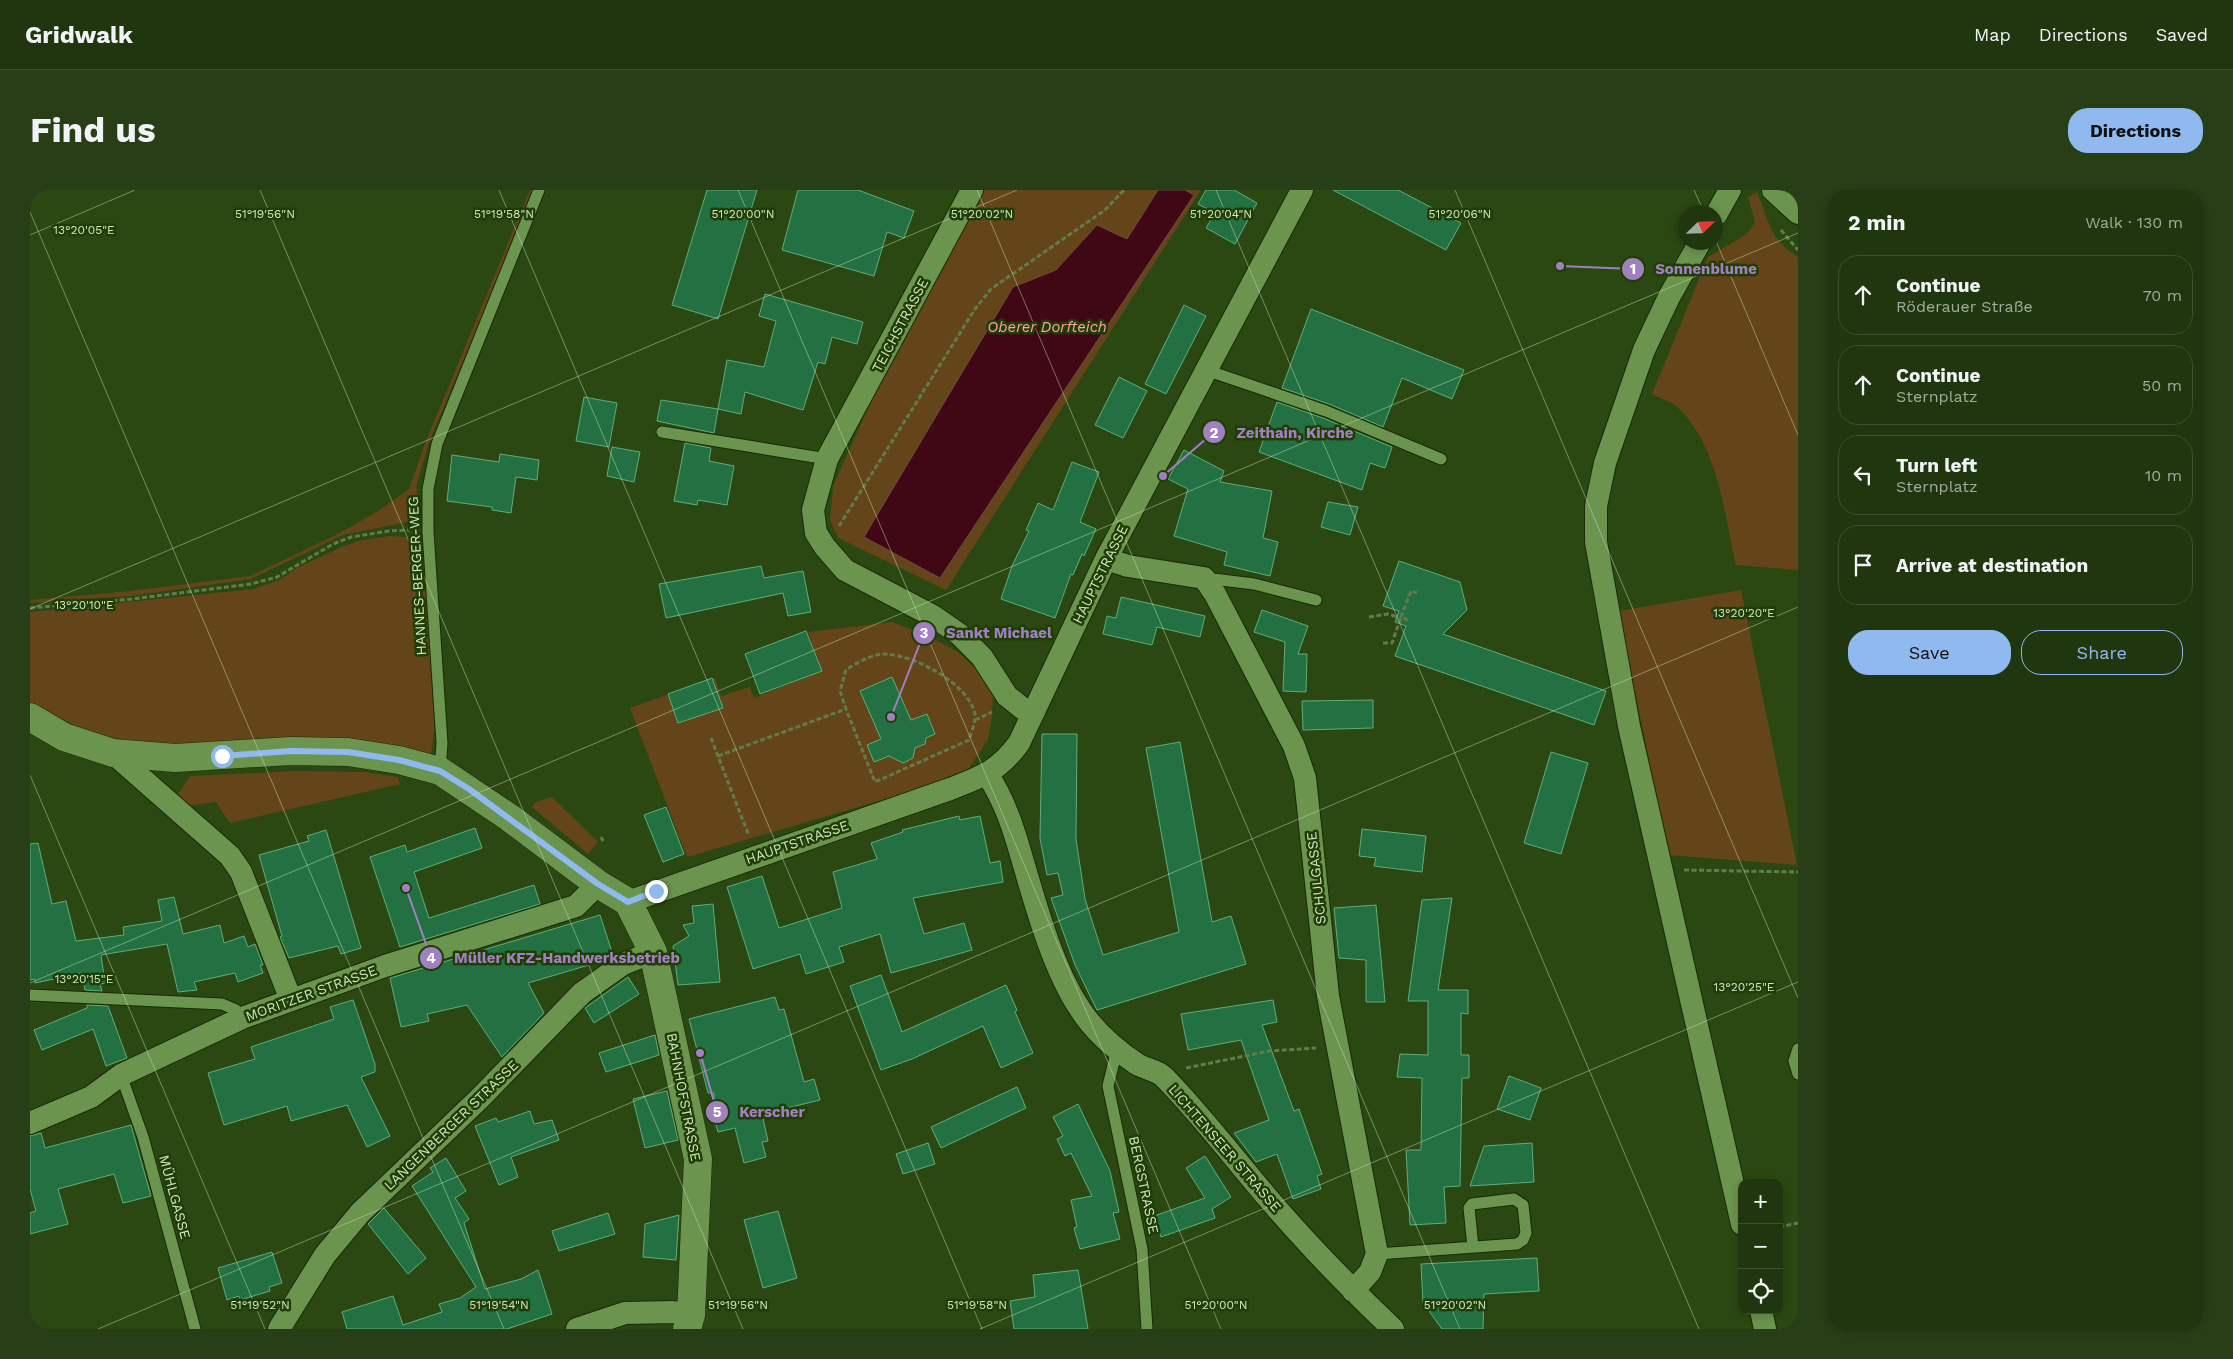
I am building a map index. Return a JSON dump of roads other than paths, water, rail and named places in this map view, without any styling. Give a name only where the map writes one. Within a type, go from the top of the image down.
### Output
[{"type":"street","name":"TEICHSTRASSE","points":[[972,190],[827,459],[813,510],[816,533],[825,547],[845,570],[933,616],[959,634],[982,657],[1007,696],[1022,708],[1034,712]]},
{"type":"street","name":"HAUPTSTRASSE","points":[[628,902],[987,774],[1007,760],[1019,743],[1106,559],[1302,190]]},
{"type":"street","points":[[1722,205],[1730,190]]},
{"type":"street","points":[[1773,190],[1798,213]]},
{"type":"street","points":[[1695,250],[1669,297],[1644,350],[1605,463],[1596,506],[1596,542],[1631,735],[1738,1206]]},
{"type":"street","points":[[1106,559],[1128,566],[1204,578]]},
{"type":"street","name":"SCHULGASSE","points":[[1204,578],[1215,594],[1272,701],[1294,746],[1305,778],[1328,996],[1336,1047],[1377,1254]]},
{"type":"street","points":[[30,717],[64,737],[113,753],[175,758],[290,751],[348,752],[399,760],[440,771],[469,789],[598,884],[628,902]]},
{"type":"street","points":[[113,753],[230,856],[241,872],[291,1000]]},
{"type":"street","name":"LICHTENSEER STRASSE","points":[[987,774],[997,789],[1006,811],[1038,913],[1063,975],[1080,1010],[1117,1049],[1139,1065],[1162,1074],[1185,1098],[1269,1199],[1353,1291],[1392,1329]]},
{"type":"street","name":"MORITZER STRASSE","points":[[30,1123],[91,1097],[121,1075],[242,1018],[384,966],[576,906],[598,884]]},
{"type":"street","name":"BAHNHOFSTRASSE","points":[[628,902],[653,952],[698,1158],[689,1322]]},
{"type":"street","name":"LANGENBERGER STRASSE","points":[[279,1329],[325,1255],[360,1213],[480,1098],[582,993],[623,964],[653,952]]},
{"type":"street","points":[[1353,1291],[1370,1272],[1377,1254]]},
{"type":"street","points":[[577,1329],[625,1313],[664,1312],[689,1322]]},
{"type":"street","points":[[1761,1314],[1765,1329]]},
{"type":"lane","name":"HANNES-BERGER-WEG","points":[[440,771],[442,743],[428,532],[428,489],[437,444],[540,190]]},
{"type":"lane","points":[[1206,370],[1326,411],[1441,459]]},
{"type":"lane","points":[[662,432],[827,459]]},
{"type":"lane","points":[[1204,578],[1254,584],[1316,600]]},
{"type":"lane","points":[[30,996],[222,1004],[236,1010],[242,1018]]},
{"type":"lane","name":"BERGSTRASSE","points":[[1117,1049],[1108,1086],[1142,1248],[1147,1329]]},
{"type":"lane","points":[[1798,1049],[1794,1062],[1798,1074]]},
{"type":"lane","name":"MÜHLGASSE","points":[[121,1075],[143,1137],[195,1329]]},
{"type":"lane","points":[[1377,1254],[1517,1244],[1523,1240],[1526,1233],[1523,1205],[1514,1199],[1472,1204],[1469,1208],[1473,1247]]},
{"type":"water","name":"Oberer Dorfteich","points":[[1158,190],[1185,190],[1194,195],[940,578],[864,537],[1013,287],[1056,270],[1097,225],[1127,239]]},
{"type":"place","name":"Sonnenblume","points":[[1560,266]]},
{"type":"place","name":"Zeithain, Kirche","points":[[1163,476]]},
{"type":"place","name":"Sankt Michael","points":[[891,717]]},
{"type":"place","name":"Müller KFZ-Handwerksbetrieb","points":[[406,888]]},
{"type":"place","name":"Kerscher","points":[[700,1053]]}]
